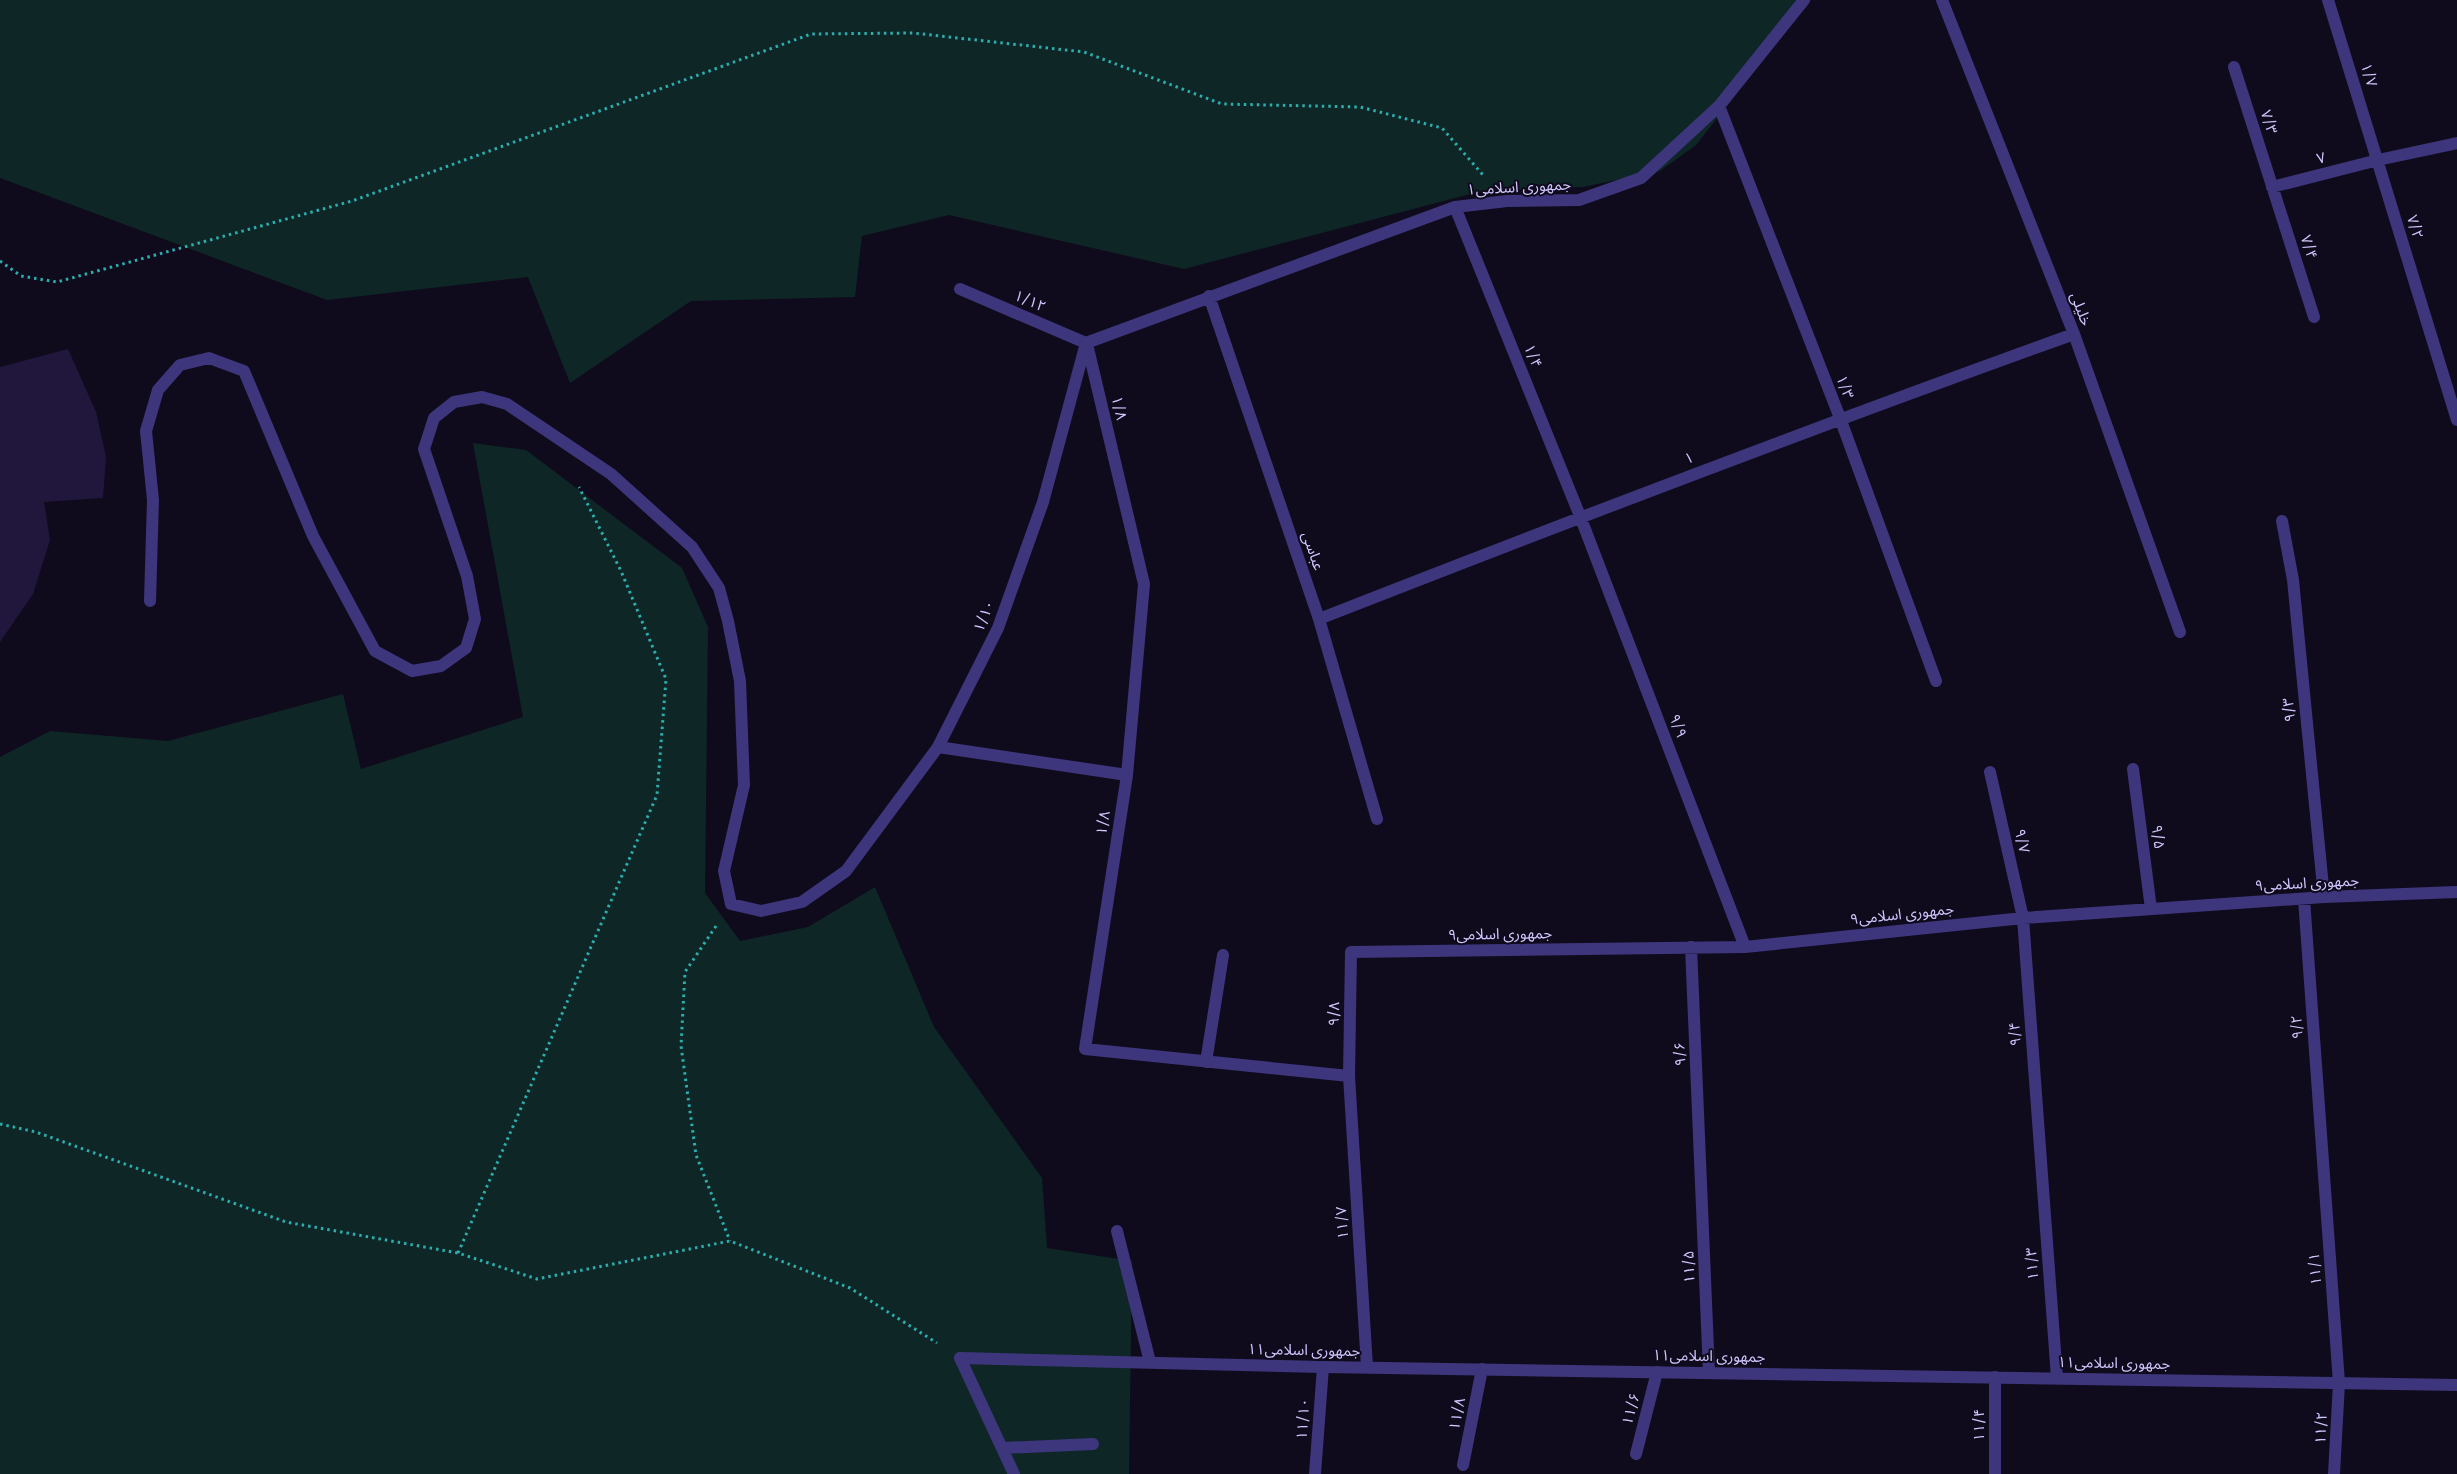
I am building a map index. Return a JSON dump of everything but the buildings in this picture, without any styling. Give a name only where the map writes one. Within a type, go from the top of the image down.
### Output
[{"type":"street","name":"جمهوری اسلامی۱","points":[[1086,342],[1455,207],[1507,201],[1579,200],[1641,178],[1719,106],[1804,0]]},
{"type":"street","name":"خلیلی","points":[[1942,0],[2074,334],[2180,632]]},
{"type":"street","name":"۱/۷","points":[[2328,0],[2378,160]]},
{"type":"street","name":"۷/۳","points":[[2234,68],[2272,187]]},
{"type":"street","name":"۱/۳","points":[[1719,106],[1840,418],[1936,681]]},
{"type":"street","name":"۷","points":[[2272,187],[2378,160],[2457,143]]},
{"type":"street","name":"۷/۲","points":[[2378,160],[2457,420]]},
{"type":"street","name":"۷/۴","points":[[2272,187],[2314,317]]},
{"type":"street","name":"۱/۴","points":[[1455,207],[1580,516]]},
{"type":"street","name":"۱/۱۲","points":[[960,289],[1086,342]]},
{"type":"street","name":"عباسی","points":[[1210,296],[1319,619],[1377,819]]},
{"type":"street","name":"۱","points":[[1319,619],[1580,516],[1840,418],[2074,334]]},
{"type":"street","name":"۱/۱۰","points":[[731,904],[761,911],[802,902],[846,871],[938,747],[998,628],[1043,502],[1086,342]]},
{"type":"street","name":"۱/۸","points":[[1086,342],[1144,584],[1127,775],[1085,1048],[1349,1076]]},
{"type":"street","points":[[150,602],[153,500],[146,431],[158,390],[180,365],[209,358],[244,372],[313,536],[375,651],[412,671],[441,666],[466,648],[475,619],[466,576],[424,449],[434,418],[454,402],[482,396],[507,404],[611,474],[692,547],[719,588],[728,621],[740,681],[744,785],[724,871],[731,904]]},
{"type":"street","name":"۹/۹","points":[[1580,516],[1745,947]]},
{"type":"street","name":"۹/۳","points":[[2282,521],[2293,580],[2324,897]]},
{"type":"street","points":[[938,747],[1127,775]]},
{"type":"street","name":"۹/۵","points":[[2134,769],[2151,909]]},
{"type":"street","name":"۹/۷","points":[[1990,772],[2023,918]]},
{"type":"street","name":"جمهوری اسلامی۹","points":[[1351,952],[1745,947],[2023,918],[2324,897],[2457,892]]},
{"type":"street","name":"۹/۲","points":[[2304,899],[2322,1153]]},
{"type":"street","name":"۹/۴","points":[[2023,918],[2039,1148]]},
{"type":"street","name":"۹/۶","points":[[1692,947],[1700,1160]]},
{"type":"street","name":"۹/۸","points":[[1349,1076],[1351,952]]},
{"type":"street","points":[[1206,1062],[1223,954]]},
{"type":"street","name":"۱۱/۷","points":[[1349,1076],[1367,1367]]},
{"type":"street","name":"۱۱/۳","points":[[2039,1148],[2057,1378]]},
{"type":"street","name":"۱۱/۱","points":[[2322,1153],[2339,1383]]},
{"type":"street","name":"۱۱/۵","points":[[1700,1160],[1710,1372]]},
{"type":"street","points":[[1117,1231],[1150,1362]]},
{"type":"street","points":[[960,1358],[1014,1474]]},
{"type":"street","name":"جمهوری اسلامی۱۱","points":[[960,1358],[1367,1367],[2457,1385]]},
{"type":"street","name":"۱۱/۱۰","points":[[1315,1474],[1323,1366]]},
{"type":"street","name":"۱۱/۸","points":[[1463,1465],[1482,1369]]},
{"type":"street","name":"۱۱/۶","points":[[1636,1454],[1657,1372]]},
{"type":"street","name":"۱۱/۴","points":[[1995,1474],[1996,1377]]},
{"type":"street","name":"۱۱/۲","points":[[2334,1474],[2339,1383]]},
{"type":"street","points":[[1002,1448],[1093,1444]]},
{"type":"path","points":[[0,260],[21,276],[57,282],[352,201],[811,34],[913,33],[1084,52],[1222,104],[1360,107],[1442,128],[1507,201]]},
{"type":"path","points":[[458,1253],[657,795],[666,678],[621,571],[578,486]]},
{"type":"path","points":[[730,1241],[696,1155],[681,1046],[685,972],[731,904]]},
{"type":"path","points":[[0,1124],[36,1132],[286,1222],[458,1253],[537,1279],[730,1241],[850,1288],[960,1358]]},
{"type":"green space","points":[[0,0],[1811,0],[1696,145],[1660,171],[1583,187],[1482,191],[1184,269],[949,215],[862,236],[855,297],[691,301],[570,383],[528,277],[327,300],[0,178]]},
{"type":"green space","points":[[473,443],[526,450],[682,568],[708,627],[705,893],[740,941],[808,927],[875,887],[934,1027],[1042,1178],[1047,1248],[1132,1261],[1129,1474],[0,1474],[0,757],[50,731],[168,741],[343,694],[361,769],[523,717]]}]
